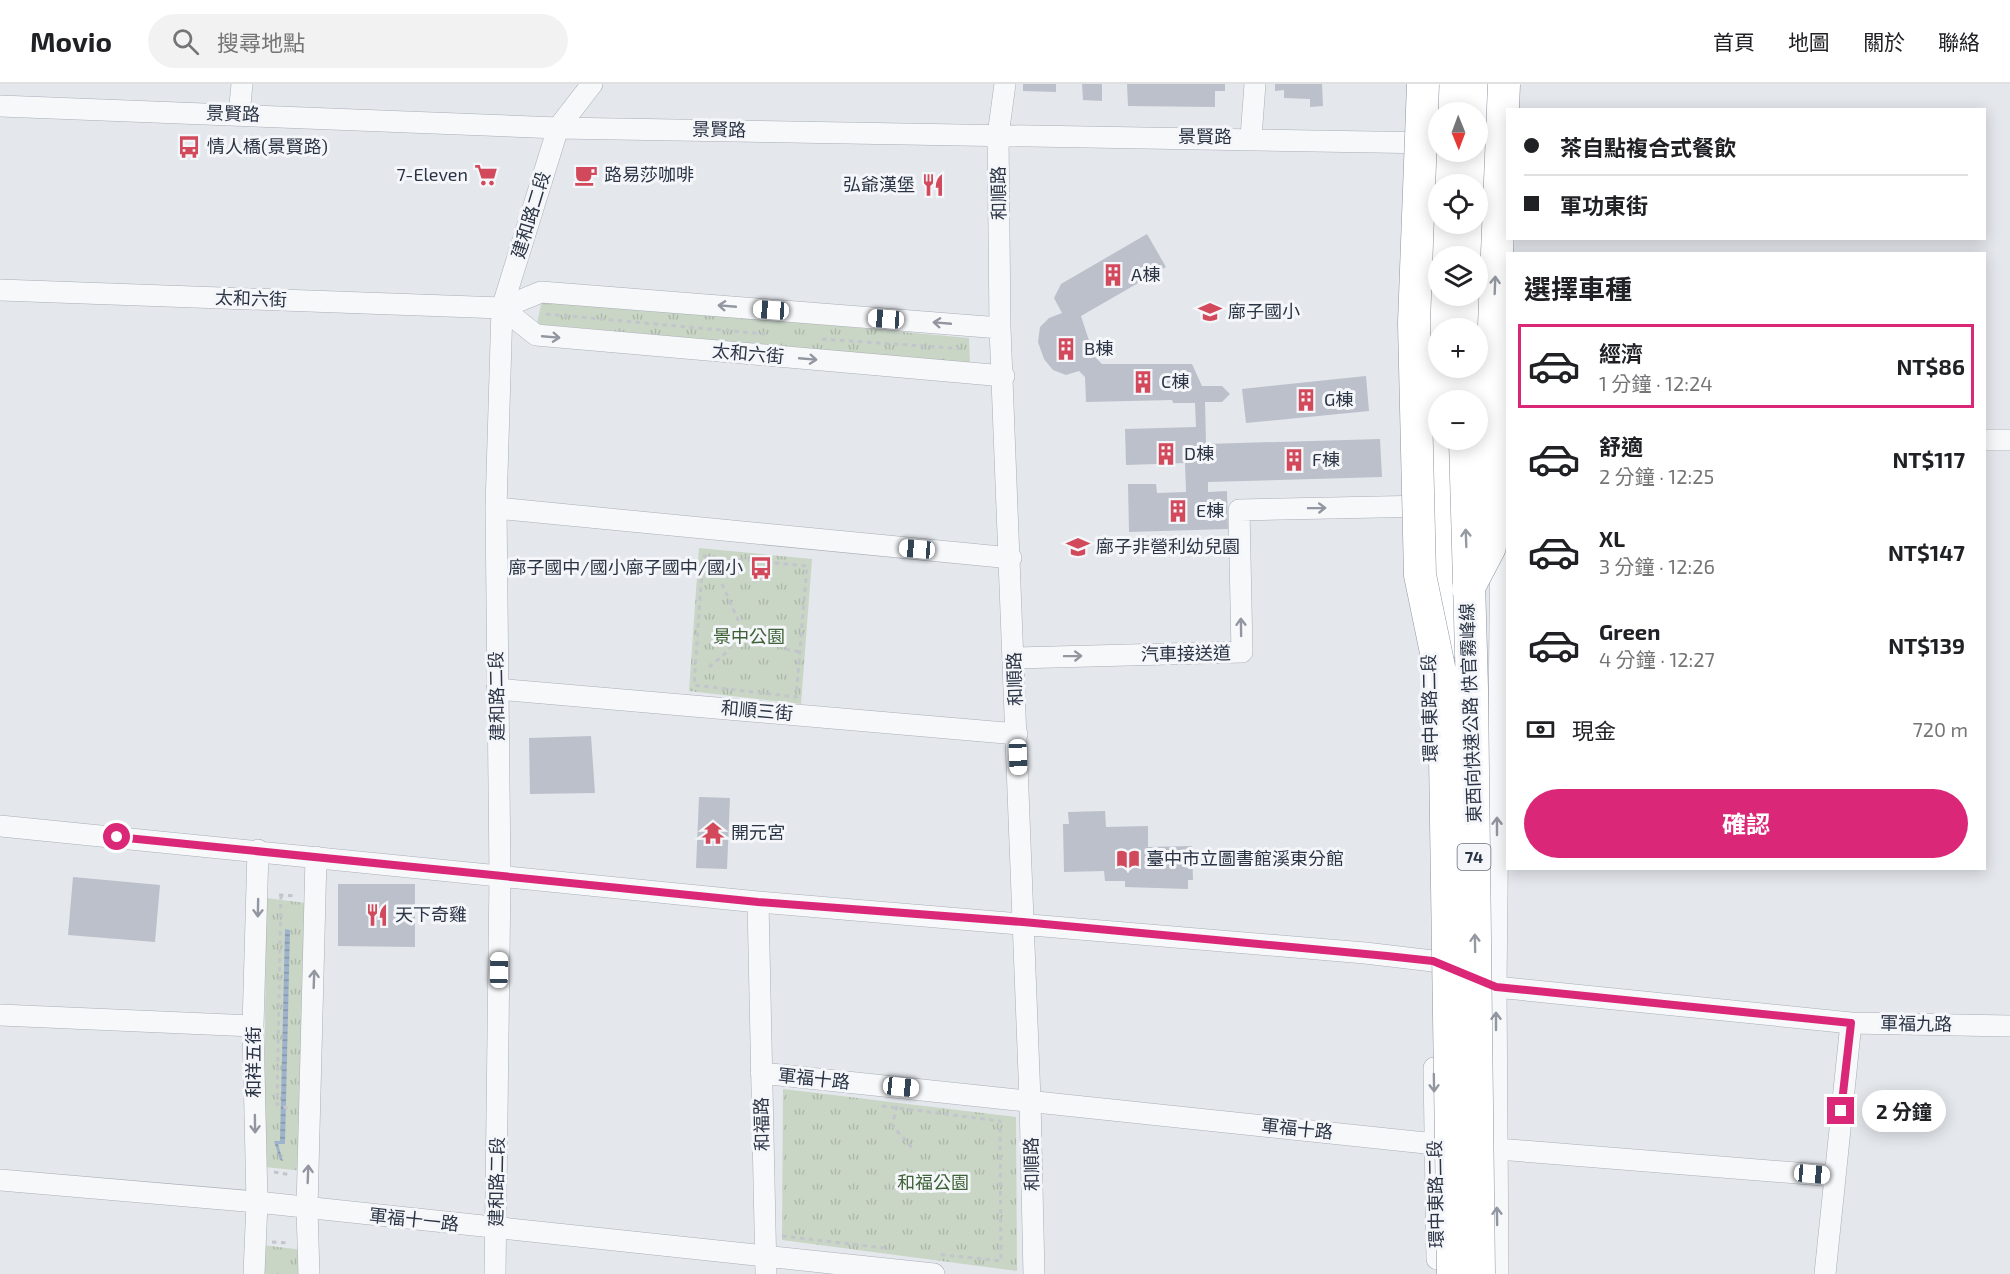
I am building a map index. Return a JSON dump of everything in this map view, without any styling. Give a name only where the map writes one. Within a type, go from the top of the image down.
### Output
[{"type":"highway","points":[[1423,84],[1414,323],[1420,575],[1444,692]]},
{"type":"highway","points":[[1444,102],[1445,84]]},
{"type":"highway","points":[[1472,102],[1473,84]]},
{"type":"highway","points":[[1467,590],[1490,547],[1492,350],[1504,84]]},
{"type":"highway","name":"東西向快速公路 快官霧峰線","points":[[1439,450],[1453,1274]]},
{"type":"highway","name":"東西向快速公路 快官霧峰線","points":[[1464,450],[1472,688],[1479,1274]]},
{"type":"street","points":[[239,115],[242,84]]},
{"type":"street","points":[[558,128],[592,84]]},
{"type":"street","name":"和順路","points":[[1005,84],[998,135],[1000,328],[1011,558],[1034,1274]]},
{"type":"street","points":[[1251,138],[1255,84]]},
{"type":"street","name":"環中東路二段","points":[[1417,84],[1428,118]]},
{"type":"street","name":"環中東路二段","points":[[1435,84],[1436,102]]},
{"type":"street","points":[[1514,108],[1515,84]]},
{"type":"street","name":"景賢路","points":[[0,106],[558,128],[1251,138],[1428,146]]},
{"type":"street","name":"建和路二段","points":[[495,1274],[500,876],[496,508],[502,308],[558,128]]},
{"type":"street","points":[[1488,147],[1506,149]]},
{"type":"street","name":"環中東路二段","points":[[1433,390],[1437,162]]},
{"type":"street","name":"太和六街","points":[[0,290],[502,308],[541,292],[1000,328]]},
{"type":"street","name":"太和六街","points":[[502,308],[536,335],[1004,376]]},
{"type":"street","points":[[1488,400],[1506,400],[1498,640],[1496,987],[1498,1274]]},
{"type":"street","points":[[1986,440],[2010,440]]},
{"type":"street","name":"環中東路二段","points":[[1431,450],[1428,506],[1437,1274]]},
{"type":"street","name":"汽車接送道","points":[[1014,658],[1242,652],[1239,510],[1428,506]]},
{"type":"street","points":[[496,508],[1011,558]]},
{"type":"street","name":"和順三街","points":[[497,689],[1017,734]]},
{"type":"street","name":"軍福九路","points":[[0,826],[258,850],[758,902],[1023,922],[1433,961],[1496,987],[1851,1023],[2010,1026]]},
{"type":"street","name":"和祥五街","points":[[254,1274],[257,1202],[254,1026],[258,850]]},
{"type":"street","points":[[309,1274],[307,1209],[316,857]]},
{"type":"street","name":"和福路","points":[[758,902],[765,1265]]},
{"type":"street","points":[[0,1015],[254,1026]]},
{"type":"street","points":[[1825,1274],[1851,1023]]},
{"type":"street","name":"軍福十路","points":[[761,1073],[1496,1150],[1834,1176]]},
{"type":"street","name":"軍福十一路","points":[[0,1180],[257,1202],[496,1228],[765,1265],[933,1264]]},
{"type":"path","points":[[546,314],[765,334]]},
{"type":"path","points":[[965,338],[966,355]]},
{"type":"path","points":[[812,339],[966,349]]},
{"type":"path","points":[[703,556],[807,566],[800,652],[796,697],[694,685],[703,556]]},
{"type":"path","points":[[722,584],[742,628],[785,649],[800,652]]},
{"type":"path","points":[[710,667],[727,652],[742,628]]},
{"type":"path","points":[[258,894],[316,897]]},
{"type":"path","points":[[281,895],[277,1104],[295,1112]]},
{"type":"path","points":[[901,1087],[892,1125],[913,1149]]},
{"type":"path","points":[[875,1106],[1000,1121],[1001,1261],[933,1264]]},
{"type":"path","points":[[255,1170],[308,1174]]},
{"type":"path","points":[[782,1226],[782,1236],[886,1248]]},
{"type":"path","points":[[255,1240],[309,1245]]},
{"type":"green space","points":[[542,299],[969,338],[970,363],[537,324]]},
{"type":"green space","name":"景中公園","points":[[699,548],[812,559],[801,704],[689,691]]},
{"type":"green space","points":[[266,898],[306,903],[304,1171],[264,1167]]},
{"type":"green space","name":"和福公園","points":[[783,1089],[1016,1117],[1017,1271],[782,1240]]},
{"type":"green space","points":[[262,1245],[303,1250],[303,1274],[262,1274]]},
{"type":"water","points":[[285,929],[290,930],[285,1144],[278,1144],[283,1161],[280,1160],[274,1141],[280,1141]]},
{"type":"building","points":[[1023,84],[1056,84],[1056,92],[1023,91]]},
{"type":"building","points":[[1082,84],[1102,84],[1102,101],[1083,100]]},
{"type":"building","points":[[1127,84],[1225,84],[1225,91],[1215,91],[1215,107],[1128,106]]},
{"type":"building","points":[[1275,84],[1322,84],[1323,106],[1310,107],[1310,99],[1284,98],[1284,90],[1275,91]]},
{"type":"building","points":[[1147,234],[1166,267],[1081,316],[1094,356],[1102,364],[1192,364],[1202,386],[1222,386],[1230,394],[1222,402],[1205,402],[1206,444],[1380,439],[1382,477],[1208,482],[1208,492],[1227,491],[1228,529],[1129,532],[1128,484],[1156,484],[1157,493],[1186,492],[1185,463],[1126,465],[1125,429],[1196,427],[1195,403],[1173,403],[1172,400],[1086,402],[1085,377],[1079,371],[1066,375],[1053,370],[1044,359],[1038,342],[1040,327],[1049,318],[1062,313],[1054,298],[1061,284]]},
{"type":"building","name":"G棟","points":[[1366,376],[1369,411],[1246,423],[1242,389]]},
{"type":"building","points":[[591,736],[595,793],[530,794],[529,738]]},
{"type":"building","name":"開元宮","points":[[699,797],[730,798],[727,869],[696,868]]},
{"type":"building","name":"臺中市立圖書館溪東分館","points":[[1105,811],[1106,827],[1148,826],[1148,847],[1192,846],[1193,880],[1188,880],[1188,889],[1125,887],[1125,881],[1105,881],[1104,871],[1064,872],[1063,824],[1069,824],[1068,812]]},
{"type":"building","points":[[73,877],[160,885],[155,942],[68,935]]},
{"type":"building","name":"天下奇雞","points":[[338,884],[415,884],[415,947],[338,946]]},
{"type":"place","name":"情人橋(景賢路)","points":[[189,147]]},
{"type":"place","name":"7-Eleven","points":[[486,175]]},
{"type":"place","name":"路易莎咖啡","points":[[586,175]]},
{"type":"place","name":"弘爺漢堡","points":[[933,185]]},
{"type":"place","name":"A棟","points":[[1113,275]]},
{"type":"place","name":"廍子國小","points":[[1210,312]]},
{"type":"place","name":"B棟","points":[[1066,349]]},
{"type":"place","name":"C棟","points":[[1143,382]]},
{"type":"place","name":"G棟","points":[[1306,400]]},
{"type":"place","name":"D棟","points":[[1166,454]]},
{"type":"place","name":"F棟","points":[[1294,460]]},
{"type":"place","name":"E棟","points":[[1178,511]]},
{"type":"place","name":"廍子非營利幼兒園","points":[[1078,547]]},
{"type":"place","name":"廍子國中/國小廍子國中/國小","points":[[761,568]]},
{"type":"place","name":"開元宮","points":[[713,833]]},
{"type":"place","name":"臺中市立圖書館溪東分館","points":[[1128,859]]},
{"type":"place","name":"天下奇雞","points":[[377,915]]},
{"type":"route","points":[[117,837],[758,902],[1023,922],[1387,956],[1433,961],[1496,987],[1851,1023],[1841,1111]]}]
